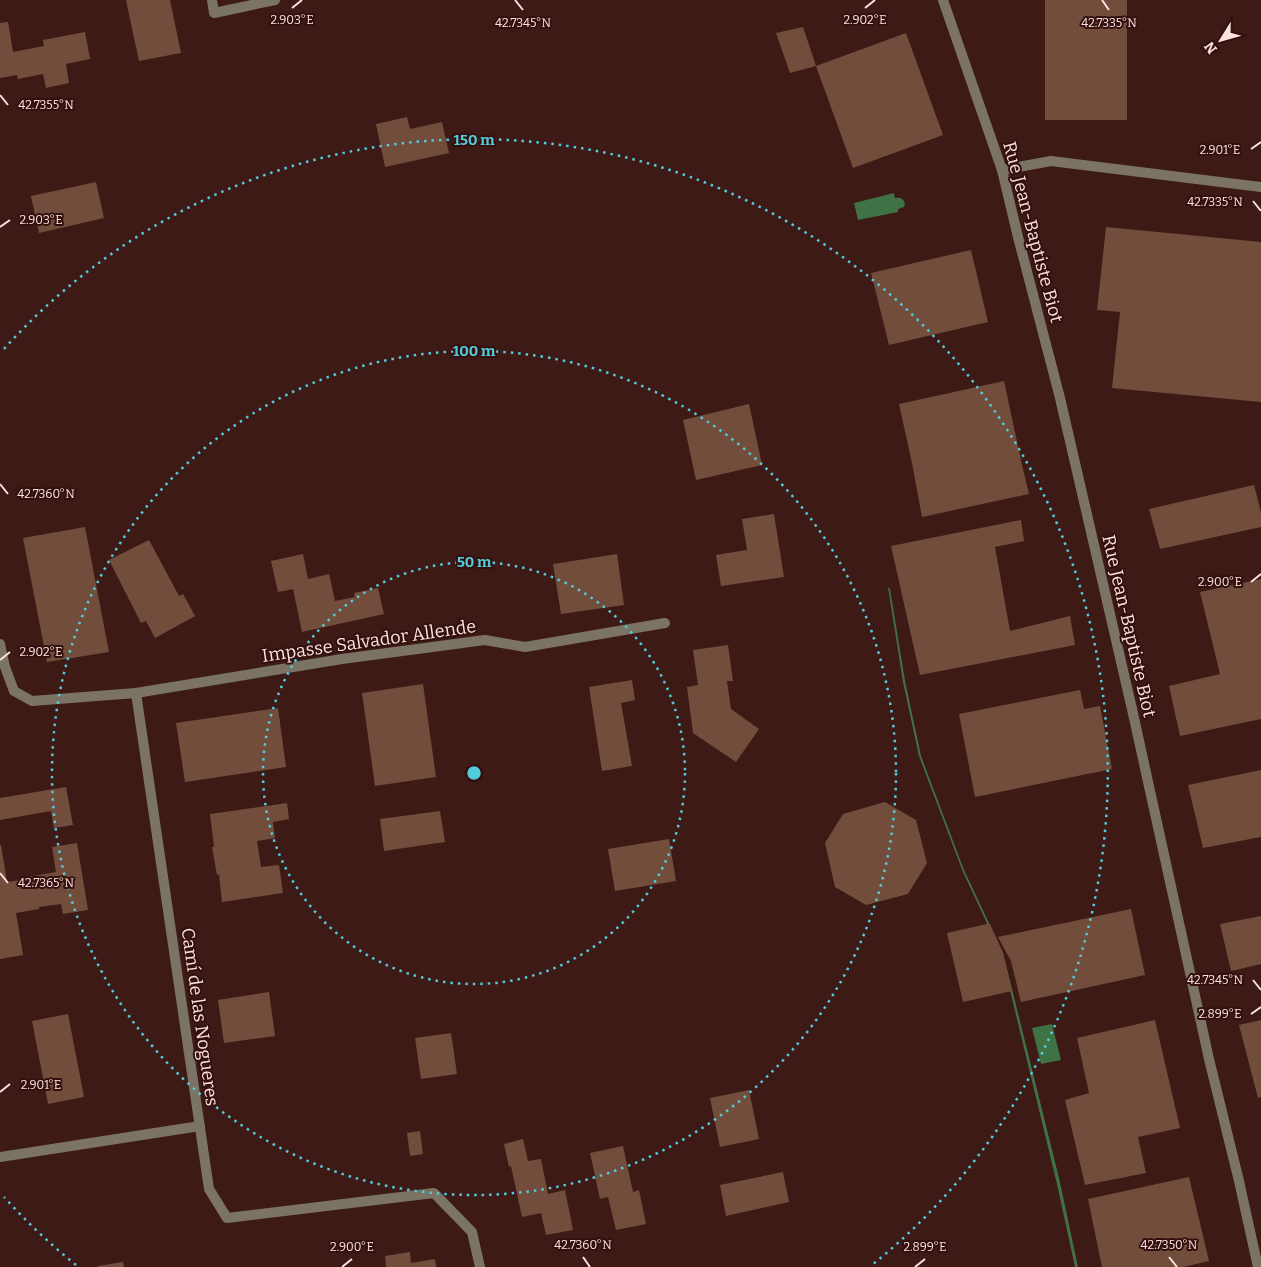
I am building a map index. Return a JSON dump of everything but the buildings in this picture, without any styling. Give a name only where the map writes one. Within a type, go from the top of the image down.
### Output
[{"type":"street","points":[[212,0],[214,13],[275,0]]},
{"type":"street","name":"Rue Jean-Baptiste Biot","points":[[943,0],[1002,170],[1060,398],[1132,708],[1209,1059],[1258,1267]]},
{"type":"street","points":[[1002,170],[1051,161],[1261,187]]},
{"type":"street","name":"Impasse Salvador Allende","points":[[136,694],[390,652],[485,640],[525,647],[665,623]]},
{"type":"street","points":[[0,644],[2,668],[14,691],[32,701],[136,694]]},
{"type":"street","name":"Camí de las Nogueres","points":[[136,694],[209,1189],[226,1218],[434,1193],[472,1232],[480,1267]]},
{"type":"street","points":[[0,1157],[200,1126]]},
{"type":"shaded area","points":[[894,193],[895,198],[901,198],[905,203],[904,207],[898,209],[898,212],[858,220],[854,203]]},
{"type":"shaded area","points":[[888,587],[890,589],[905,681],[921,756],[964,870],[1003,953],[1059,1178],[1078,1267],[1075,1267],[1057,1184],[1001,953],[963,872],[919,756],[903,682]]},
{"type":"shaded area","points":[[1052,1024],[1061,1060],[1041,1064],[1032,1028]]}]
